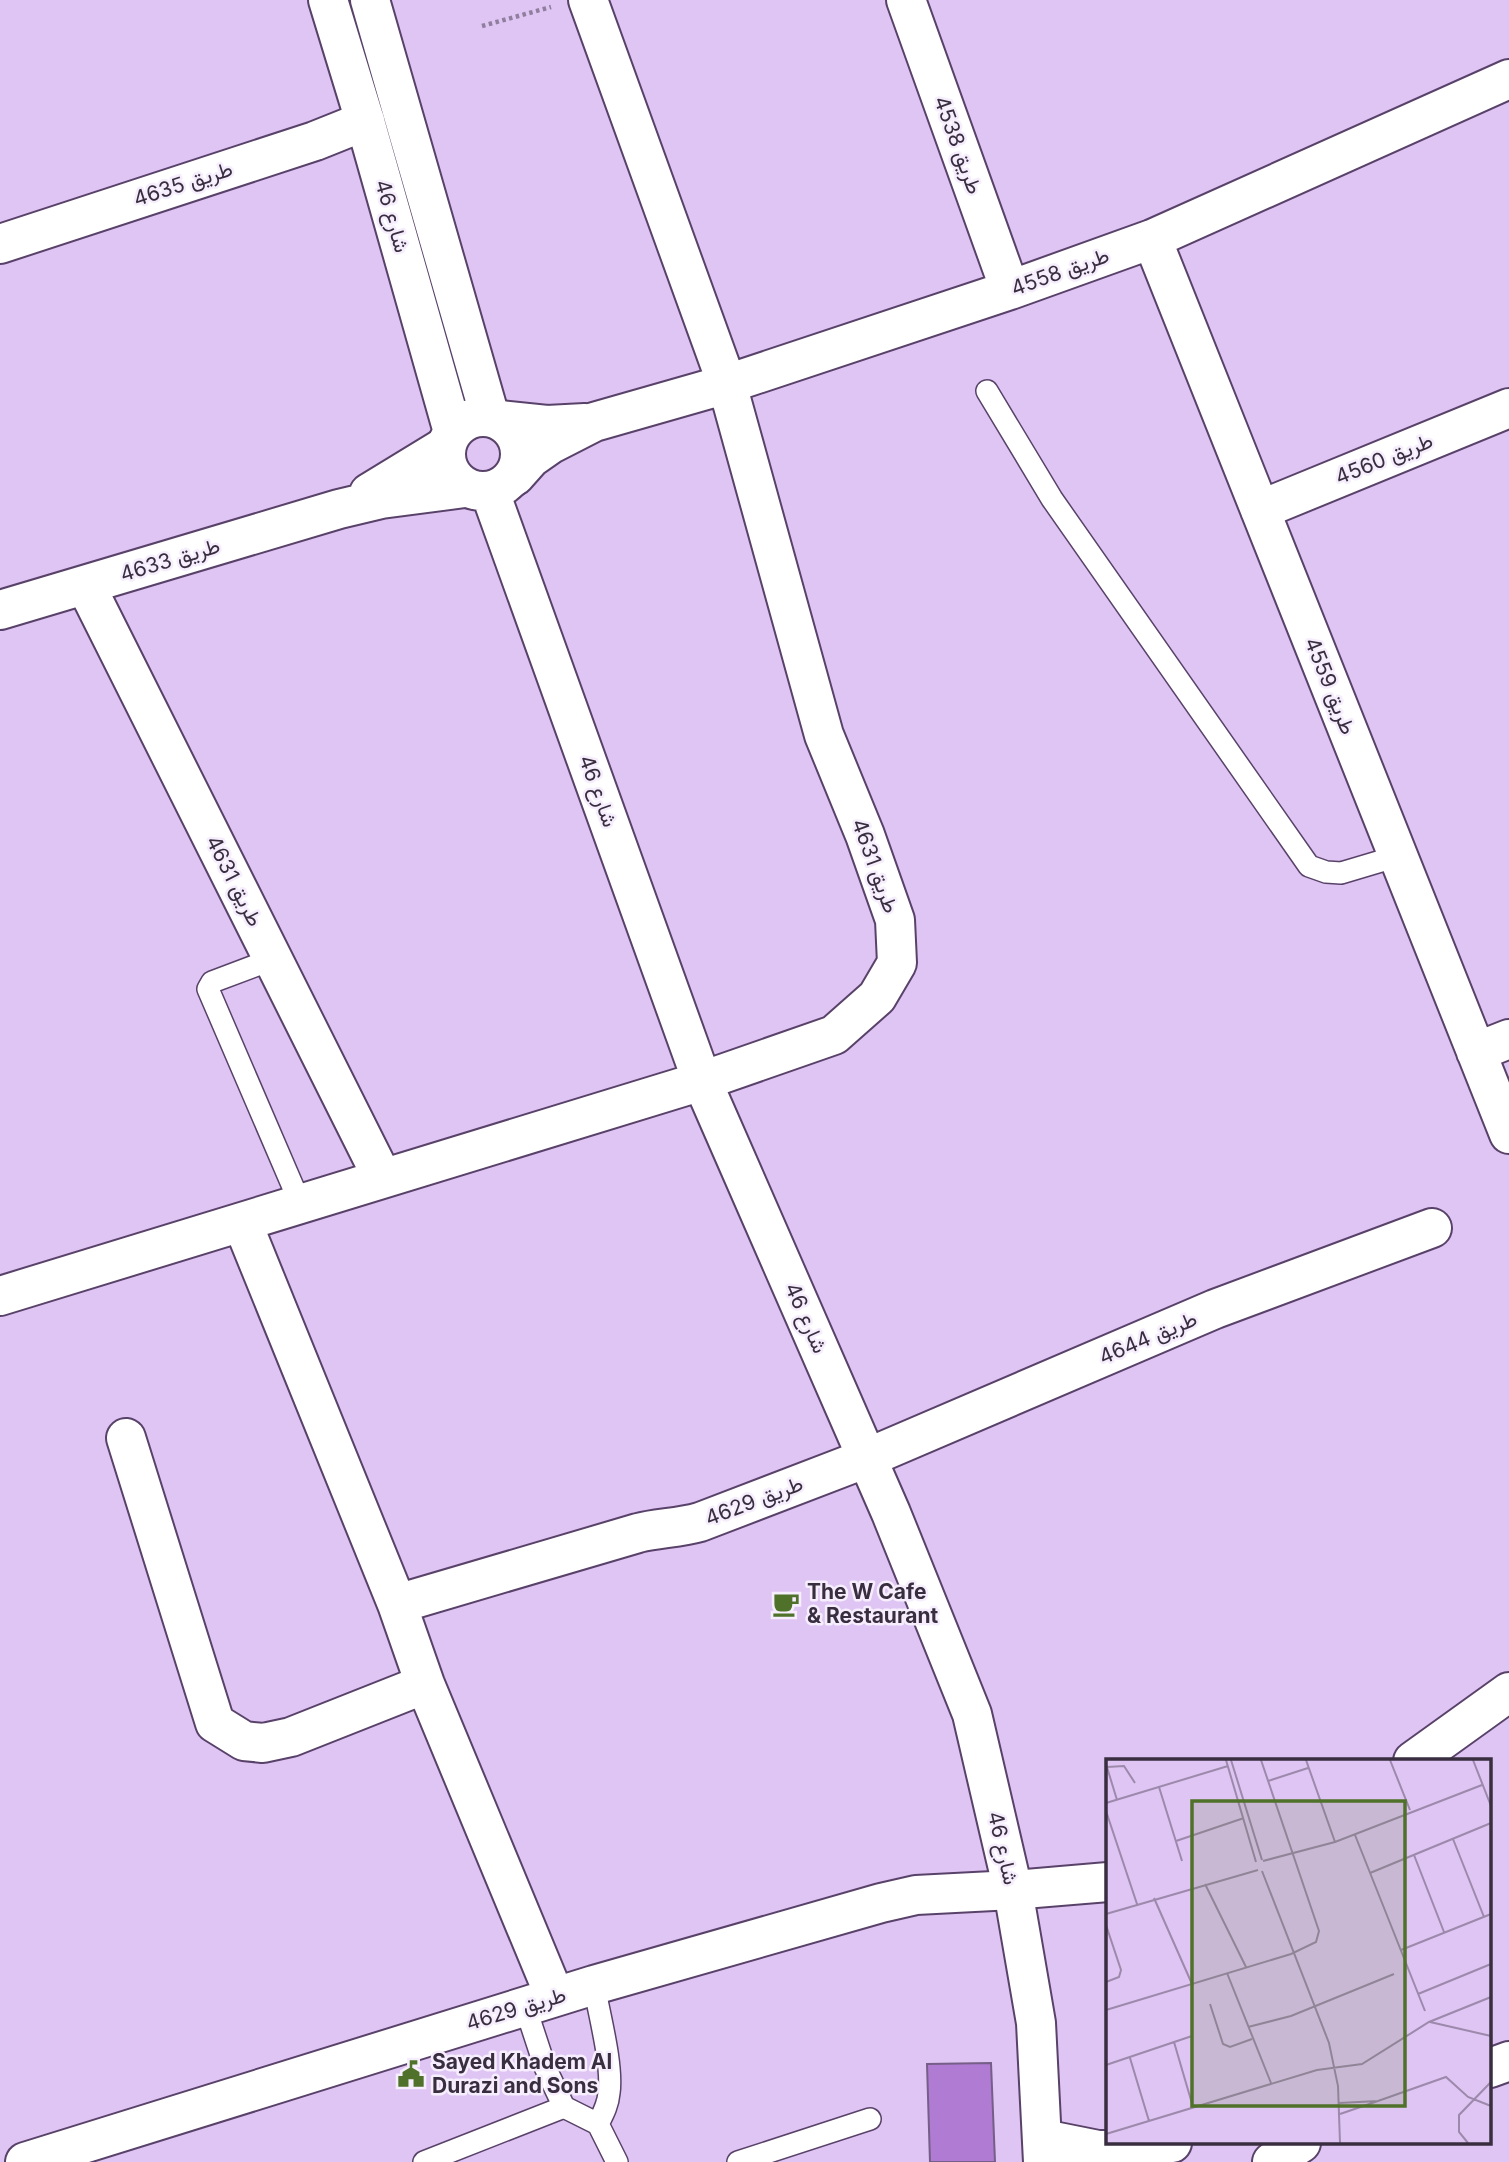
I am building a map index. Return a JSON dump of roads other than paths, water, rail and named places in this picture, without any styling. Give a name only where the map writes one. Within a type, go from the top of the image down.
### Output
[{"type":"street","name":"شارع 46","points":[[328,0],[365,121],[449,439]]},
{"type":"street","name":"شارع 46","points":[[370,0],[495,419]]},
{"type":"street","name":"طريق 4538","points":[[906,0],[1010,290]]},
{"type":"street","name":"طريق 4631","points":[[0,1296],[702,1081],[834,1035],[877,997],[897,963],[895,920],[865,835],[824,735],[727,384],[575,2]]},
{"type":"street","name":"طريق 4558","points":[[490,485],[551,444],[594,422],[727,384],[1010,290],[1152,239],[1509,79]]},
{"type":"street","name":"طريق 4635","points":[[0,244],[315,141],[365,121]]},
{"type":"street","name":"طريق 4559","points":[[1152,239],[1398,856],[1493,1046],[1509,1134]]},
{"type":"street","name":"طريق 4560","points":[[1259,510],[1509,408]]},
{"type":"street","points":[[476,417],[495,419],[513,431],[520,444],[520,461],[490,485],[451,474],[446,460],[449,439],[463,423],[476,417]]},
{"type":"street","name":"طريق 4558","points":[[495,419],[547,425],[594,422]]},
{"type":"street","name":"طريق 4633","points":[[339,509],[388,482],[449,439]]},
{"type":"street","name":"شارع 46","points":[[490,485],[702,1081],[891,1513],[972,1714],[1013,1890],[1036,2023],[1043,2150]]},
{"type":"street","name":"طريق 4633","points":[[0,610],[339,509],[391,497],[490,485]]},
{"type":"street","name":"طريق 4631","points":[[86,586],[382,1177]]},
{"type":"street","points":[[242,1222],[397,1604],[540,2002]]},
{"type":"street","name":"طريق 4644","points":[[867,1458],[1215,1309],[1432,1228]]},
{"type":"street","points":[[126,1438],[215,1723],[244,1741],[263,1743],[290,1737],[425,1684]]},
{"type":"street","name":"طريق 4629","points":[[397,1604],[638,1533],[700,1522],[867,1458]]},
{"type":"street","points":[[1416,1759],[1509,1692]]},
{"type":"street","name":"طريق 4629","points":[[25,2162],[594,1984],[904,1898],[1106,1882]]},
{"type":"street","points":[[1492,2067],[1509,2061]]},
{"type":"street","points":[[1272,2162],[1299,2144]]},
{"type":"street","points":[[0,2148],[4,2162]]},
{"type":"street","points":[[1043,2150],[1156,2150]]},
{"type":"lane","points":[[987,391],[1052,499],[1309,866],[1326,872],[1341,873],[1398,856]]},
{"type":"lane","points":[[273,959],[212,982],[208,989],[300,1203]]},
{"type":"lane","points":[[594,1984],[610,2078],[605,2110],[598,2124]]},
{"type":"lane","points":[[540,2002],[545,2067],[564,2107],[598,2124],[617,2162]]},
{"type":"lane","points":[[424,2162],[564,2107]]},
{"type":"lane","points":[[738,2162],[870,2119]]},
{"type":"place","name":"The W Cafe & Restaurant","points":[[786,1604]]},
{"type":"place","name":"Sayed Khadem Al Durazi and Sons","points":[[411,2074]]}]
